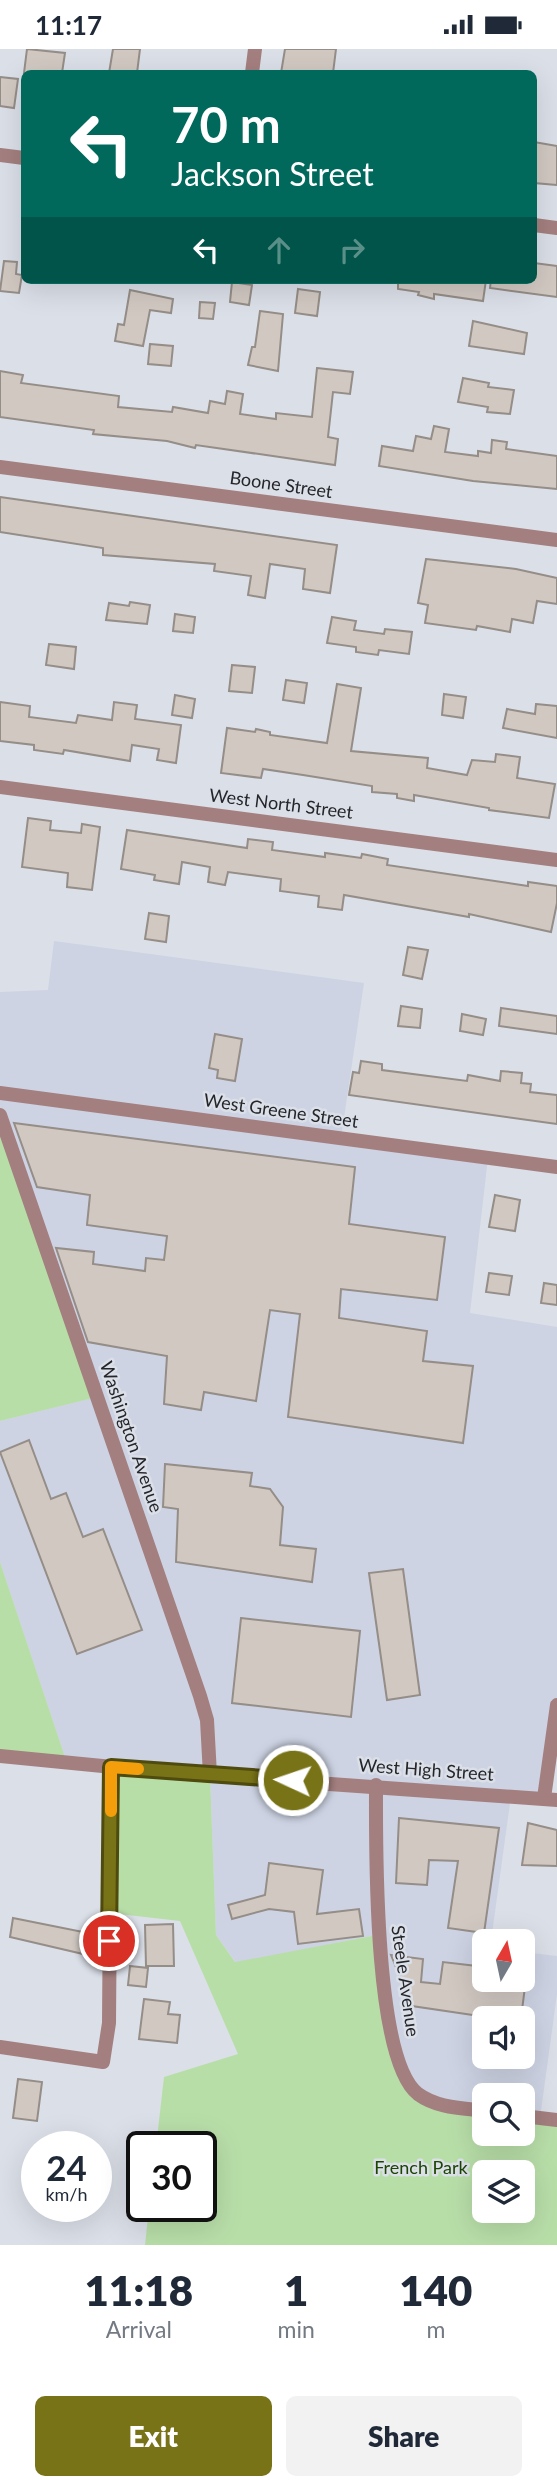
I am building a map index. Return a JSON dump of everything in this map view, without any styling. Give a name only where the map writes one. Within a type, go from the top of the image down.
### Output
[{"type":"street","points":[[252,70],[255,49]]},
{"type":"street","points":[[0,155],[21,157]]},
{"type":"street","points":[[537,225],[557,228]]},
{"type":"street","name":"Boone Street","points":[[0,467],[557,540]]},
{"type":"street","name":"West North Street","points":[[0,787],[557,860]]},
{"type":"street","name":"West Greene Street","points":[[0,1093],[557,1167]]},
{"type":"street","name":"Washington Avenue","points":[[0,1115],[200,1696],[207,1720],[210,1775]]},
{"type":"street","points":[[551,1799],[557,1705]]},
{"type":"street","name":"West High Street","points":[[0,1756],[210,1775],[551,1799]]},
{"type":"street","points":[[0,2047],[103,2062],[109,2023],[111,1767]]},
{"type":"street","name":"Steele Avenue","points":[[376,1785],[377,1935],[396,2055],[405,2080],[417,2093],[436,2104],[472,2109]]},
{"type":"street","points":[[535,2117],[557,2120]]},
{"type":"shaded area","points":[[54,941],[364,983],[341,1138],[488,1158],[470,1313],[557,1327],[557,1705],[544,1798],[511,1796],[493,1929],[472,1929],[472,1992],[535,1992],[536,1954],[557,1956],[557,1994],[540,2118],[535,2117],[535,2083],[472,2083],[472,2109],[456,2107],[405,2080],[377,1935],[236,1963],[216,1935],[210,1776],[67,1763],[0,1562],[0,1421],[96,1397],[0,1115],[0,992],[48,990]]},
{"type":"green space","points":[[0,1115],[97,1397],[0,1421]]},
{"type":"green space","points":[[0,1562],[67,1763],[0,1756]]},
{"type":"green space","name":"French Park","points":[[111,1767],[210,1775],[216,1935],[235,1962],[377,1935],[396,2055],[417,2093],[472,2108],[472,2146],[535,2146],[535,2117],[557,2120],[557,2245],[145,2245],[147,2222],[217,2222],[217,2131],[158,2131],[164,2077],[238,2054],[180,1921],[110,1913]]},
{"type":"building","points":[[27,49],[65,53],[62,70],[24,70]]},
{"type":"building","points":[[113,49],[140,49],[137,70],[110,70]]},
{"type":"building","points":[[285,49],[336,49],[333,70],[282,70]]},
{"type":"building","points":[[0,77],[18,79],[14,108],[0,106]]},
{"type":"building","points":[[537,143],[557,146],[557,185],[537,183]]},
{"type":"building","points":[[4,261],[17,262],[16,274],[21,275],[19,293],[0,291]]},
{"type":"building","points":[[537,263],[557,266],[557,297],[490,288],[490,284],[537,284]]},
{"type":"building","points":[[232,284],[252,285],[249,305],[230,302]]},
{"type":"building","points":[[398,284],[485,284],[483,301],[434,294],[434,299],[418,295],[419,292],[398,289]]},
{"type":"building","points":[[298,289],[320,292],[317,316],[295,313]]},
{"type":"building","points":[[130,290],[173,299],[171,313],[150,310],[143,346],[115,341],[118,324],[124,325]]},
{"type":"building","points":[[200,302],[215,303],[213,319],[199,318]]},
{"type":"building","points":[[260,311],[283,314],[278,371],[248,365],[252,347],[255,347]]},
{"type":"building","points":[[473,321],[527,333],[524,354],[469,346]]},
{"type":"building","points":[[150,344],[173,346],[171,366],[148,364]]},
{"type":"building","points":[[317,368],[353,372],[350,394],[333,392],[328,437],[338,439],[335,465],[196,445],[195,448],[167,441],[93,434],[94,430],[0,417],[0,371],[23,375],[21,383],[119,396],[118,407],[172,412],[173,407],[208,413],[210,401],[225,404],[227,391],[243,394],[240,414],[276,419],[276,413],[312,417]]},
{"type":"building","points":[[463,378],[489,383],[488,387],[514,390],[510,414],[487,412],[488,407],[458,402]]},
{"type":"building","points":[[434,426],[449,429],[445,452],[478,456],[478,451],[491,453],[492,440],[507,442],[506,449],[557,456],[557,489],[473,481],[379,466],[382,446],[413,451],[416,436],[431,439]]},
{"type":"building","points":[[0,497],[337,545],[330,593],[303,589],[305,569],[270,564],[265,598],[248,595],[251,576],[214,571],[215,564],[103,555],[103,548],[0,532]]},
{"type":"building","points":[[426,559],[516,569],[557,578],[557,604],[537,601],[533,623],[512,619],[510,632],[477,626],[476,630],[425,623],[428,605],[418,603]]},
{"type":"building","points":[[130,602],[150,605],[147,624],[106,620],[109,603],[129,606]]},
{"type":"building","points":[[175,614],[195,617],[193,633],[173,631]]},
{"type":"building","points":[[332,617],[356,621],[354,630],[384,634],[385,629],[412,632],[409,654],[379,650],[378,655],[356,652],[356,647],[327,643]]},
{"type":"building","points":[[49,644],[76,647],[74,669],[46,665]]},
{"type":"building","points":[[232,665],[255,667],[252,693],[229,691]]},
{"type":"building","points":[[286,680],[307,683],[304,703],[283,700]]},
{"type":"building","points":[[337,684],[361,688],[351,751],[428,758],[427,768],[467,775],[472,760],[495,762],[496,754],[520,757],[517,778],[555,784],[549,818],[489,810],[414,795],[414,801],[397,798],[397,794],[372,792],[372,786],[263,769],[261,778],[221,773],[227,728],[255,732],[256,729],[270,732],[270,735],[327,743]]},
{"type":"building","points":[[444,694],[466,697],[463,718],[442,715]]},
{"type":"building","points":[[175,695],[195,699],[192,718],[172,715]]},
{"type":"building","points":[[0,702],[30,706],[29,717],[76,723],[78,715],[112,720],[114,702],[137,705],[135,719],[181,725],[176,763],[157,760],[159,749],[132,745],[130,761],[64,750],[63,754],[34,750],[34,745],[0,741]]},
{"type":"building","points":[[536,704],[557,706],[557,738],[503,728],[507,709],[535,714]]},
{"type":"building","points":[[28,818],[51,821],[50,830],[81,833],[82,824],[100,827],[92,890],[67,887],[68,873],[22,867]]},
{"type":"building","points":[[127,830],[247,848],[248,839],[273,842],[272,850],[325,857],[325,853],[361,858],[362,854],[388,859],[387,865],[528,886],[528,882],[557,886],[557,903],[551,932],[469,914],[469,917],[344,895],[342,910],[318,907],[319,896],[280,891],[281,879],[228,872],[225,885],[208,882],[210,867],[182,862],[179,884],[154,880],[155,875],[121,869]]},
{"type":"building","points":[[149,913],[169,916],[166,942],[145,939]]},
{"type":"building","points":[[408,947],[428,950],[422,979],[403,975]]},
{"type":"building","points":[[401,1006],[422,1009],[420,1028],[398,1026]]},
{"type":"building","points":[[501,1008],[557,1016],[557,1034],[499,1026]]},
{"type":"building","points":[[462,1014],[486,1019],[483,1035],[460,1031]]},
{"type":"building","points":[[215,1034],[242,1039],[235,1081],[217,1078],[218,1070],[209,1068]]},
{"type":"building","points":[[361,1061],[382,1064],[382,1070],[467,1081],[468,1075],[500,1081],[501,1071],[522,1073],[521,1083],[531,1084],[530,1092],[557,1095],[557,1124],[349,1095],[353,1072],[359,1073]]},
{"type":"building","points":[[14,1123],[355,1167],[349,1224],[445,1237],[437,1300],[341,1289],[339,1318],[427,1331],[423,1361],[473,1366],[463,1443],[288,1417],[300,1314],[270,1310],[256,1401],[204,1392],[201,1410],[164,1404],[167,1356],[88,1342],[56,1248],[94,1252],[93,1264],[145,1271],[146,1258],[164,1260],[167,1236],[87,1225],[90,1195],[37,1187]]},
{"type":"building","points":[[495,1195],[520,1200],[515,1231],[489,1227]]},
{"type":"building","points":[[489,1273],[512,1276],[509,1295],[486,1292]]},
{"type":"building","points":[[544,1283],[557,1285],[557,1305],[541,1303]]},
{"type":"building","points":[[29,1440],[51,1499],[66,1493],[83,1537],[103,1529],[142,1630],[77,1654],[0,1452]]},
{"type":"building","points":[[165,1464],[252,1473],[250,1486],[270,1489],[283,1507],[280,1545],[316,1549],[312,1582],[176,1562],[178,1509],[163,1507]]},
{"type":"building","points":[[403,1569],[420,1695],[387,1700],[369,1573]]},
{"type":"building","points":[[241,1618],[360,1631],[351,1717],[232,1703]]},
{"type":"building","points":[[399,1818],[499,1828],[485,1929],[472,1929],[472,1931],[448,1928],[458,1861],[429,1860],[427,1885],[396,1883]]},
{"type":"building","points":[[528,1823],[557,1830],[557,1866],[522,1865]]},
{"type":"building","points":[[269,1863],[323,1870],[317,1914],[359,1909],[363,1936],[298,1944],[294,1912],[269,1909],[232,1919],[228,1905],[265,1895]]},
{"type":"building","points":[[13,1918],[88,1933],[83,1954],[10,1937]]},
{"type":"building","points":[[173,1924],[174,1966],[146,1966],[145,1925]]},
{"type":"building","points":[[391,1955],[423,1959],[421,1982],[440,1984],[443,1962],[472,1965],[472,1992],[524,1992],[523,2006],[472,2006],[472,2015],[412,2006]]},
{"type":"building","points":[[130,1966],[148,1968],[146,1987],[128,1985]]},
{"type":"building","points":[[144,1999],[170,2002],[168,2014],[180,2015],[177,2043],[139,2039]]},
{"type":"building","points":[[18,2079],[42,2082],[37,2121],[13,2118]]},
{"type":"slow traffic","points":[[111,1811],[111,1767],[138,1769]]},
{"type":"route","points":[[109,1941],[111,1767],[293,1780]]}]
